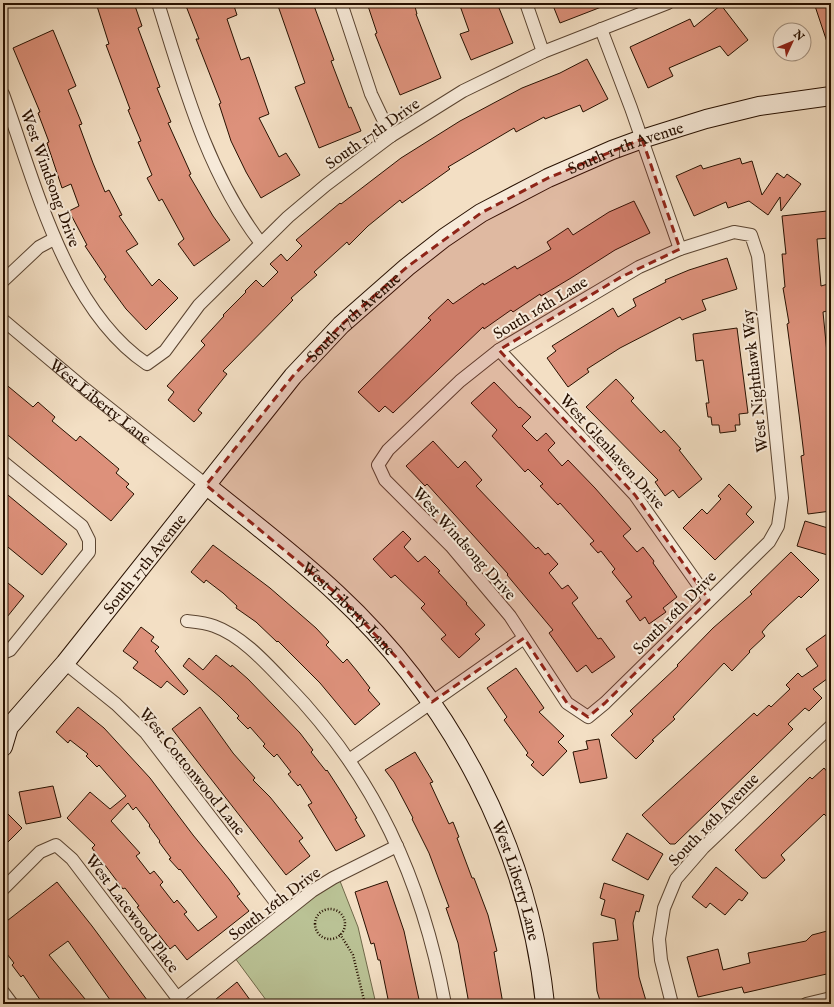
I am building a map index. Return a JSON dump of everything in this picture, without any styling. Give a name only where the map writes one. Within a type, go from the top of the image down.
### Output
[{"type":"main road","name":"South 17th Avenue","points":[[3,747],[6,728],[65,662],[293,376],[342,325],[406,267],[444,238],[482,213],[548,178],[642,139],[706,119],[752,108],[831,96]]},
{"type":"main road","name":"West Liberty Lane","points":[[206,485],[292,554],[337,594],[397,658],[432,702],[474,771],[499,822],[532,926],[545,1004]]},
{"type":"street","points":[[158,3],[187,94],[211,160],[248,227],[260,242]]},
{"type":"street","points":[[341,3],[371,94],[391,136]]},
{"type":"street","points":[[526,3],[543,52]]},
{"type":"street","name":"South 17th Drive","points":[[146,364],[165,351],[199,306],[260,242],[326,185],[391,136],[463,91],[543,52],[668,3]]},
{"type":"street","points":[[601,29],[642,139],[680,249]]},
{"type":"street","name":"West Windsong Drive","points":[[3,94],[54,239],[80,287],[109,330],[130,352],[146,364]]},
{"type":"street","name":"South 16th Lane","points":[[378,465],[388,450],[460,381],[499,350],[627,274],[664,255],[734,232],[751,235]]},
{"type":"street","name":"West Nighthawk Way","points":[[751,235],[758,256],[780,476],[782,498],[778,526]]},
{"type":"street","points":[[3,281],[39,247],[54,239]]},
{"type":"street","name":"West Liberty Lane","points":[[3,320],[85,389],[206,485]]},
{"type":"street","name":"West Glenhaven Drive","points":[[499,350],[635,495],[709,600]]},
{"type":"street","points":[[3,462],[82,526],[89,540],[89,552],[10,650],[3,653]]},
{"type":"street","name":"West Windsong Drive","points":[[378,465],[385,480],[451,546],[510,616],[567,703],[588,717]]},
{"type":"street","name":"South 16th Drive","points":[[588,717],[605,703],[769,542],[778,526]]},
{"type":"street","points":[[187,621],[214,625],[235,636],[270,667],[312,711],[336,740],[363,780],[410,872],[428,926],[445,1004]]},
{"type":"street","points":[[349,760],[524,638]]},
{"type":"street","name":"West Cottonwood Lane","points":[[65,662],[116,704],[146,733],[284,913]]},
{"type":"street","name":"South 16th Avenue","points":[[672,1004],[661,960],[659,939],[664,908],[676,879],[703,848],[831,726]]},
{"type":"street","name":"West Lacewood Place","points":[[3,889],[40,852],[56,845],[72,859],[180,1001]]},
{"type":"street","name":"South 16th Drive","points":[[180,1001],[312,891],[333,878],[397,846]]},
{"type":"street","points":[[3,992],[12,1004]]},
{"type":"street","points":[[806,1004],[831,998]]},
{"type":"path","points":[[330,909],[340,913],[345,922],[340,934],[330,939],[321,936],[318,932],[316,920],[321,912],[330,909]]},
{"type":"path","points":[[340,934],[353,955],[365,1004]]},
{"type":"highlighted area","points":[[642,139],[680,249],[621,277],[499,350],[635,495],[709,600],[605,703],[588,717],[567,703],[524,638],[432,702],[397,658],[337,594],[206,485],[293,376],[341,325],[407,267],[481,213],[548,178]]},
{"type":"green space","points":[[338,876],[358,927],[376,1004],[269,1004],[232,954]]},
{"type":"building","points":[[96,3],[134,3],[142,26],[138,28],[160,87],[157,88],[171,122],[168,123],[191,174],[189,175],[213,216],[230,240],[194,266],[178,244],[184,239],[162,199],[159,201],[147,178],[152,175],[138,142],[141,141],[128,110],[130,109],[106,45],[109,44]]},
{"type":"building","points":[[195,3],[233,3],[237,15],[227,19],[241,60],[249,57],[269,114],[259,118],[279,157],[286,153],[300,175],[261,198],[231,141],[219,104],[221,103],[196,39],[199,39],[186,6]]},
{"type":"building","points":[[277,3],[313,3],[334,60],[331,61],[349,108],[351,107],[361,131],[319,148],[295,87],[305,83]]},
{"type":"building","points":[[367,3],[414,3],[416,14],[441,78],[400,95],[375,34],[377,33]]},
{"type":"building","points":[[459,3],[497,3],[513,43],[471,60],[460,34],[469,31]]},
{"type":"building","points":[[552,3],[609,3],[609,4],[560,23]]},
{"type":"building","points":[[814,3],[831,3],[831,48],[829,48]]},
{"type":"building","points":[[721,5],[748,40],[728,56],[720,46],[669,68],[673,76],[648,88],[630,47],[690,19],[694,27]]},
{"type":"building","points":[[53,30],[76,86],[68,90],[82,124],[79,125],[93,163],[105,192],[109,190],[122,215],[119,216],[138,244],[126,251],[152,286],[159,279],[178,298],[146,330],[126,309],[104,279],[106,277],[85,246],[87,245],[69,211],[79,206],[71,184],[62,188],[47,143],[49,142],[38,113],[40,112],[13,48]]},
{"type":"building","points":[[587,59],[608,99],[583,112],[580,105],[545,119],[544,117],[516,132],[514,128],[448,167],[450,169],[402,203],[400,200],[368,226],[349,245],[347,242],[314,272],[317,275],[291,298],[293,300],[223,371],[227,374],[198,410],[202,413],[194,422],[168,400],[174,392],[167,386],[205,345],[201,341],[224,316],[223,315],[256,280],[263,287],[278,272],[270,264],[281,254],[287,261],[302,246],[296,240],[340,203],[341,204],[401,158],[460,121],[522,88],[560,73]]},
{"type":"building","points":[[740,158],[742,164],[752,161],[762,195],[777,173],[784,178],[787,174],[801,184],[781,211],[780,197],[768,215],[749,201],[728,208],[726,202],[694,216],[676,176],[701,165],[703,169]]},
{"type":"building","points":[[634,201],[650,233],[615,250],[541,296],[540,294],[513,312],[511,310],[484,329],[483,327],[393,413],[385,406],[379,412],[358,392],[431,320],[428,318],[448,299],[453,304],[483,283],[484,285],[515,266],[517,269],[551,249],[547,242],[568,228],[573,235],[609,212]]},
{"type":"building","points":[[827,211],[830,238],[817,239],[821,286],[828,284],[831,302],[831,310],[823,312],[827,353],[831,352],[831,511],[808,514],[801,456],[804,455],[787,324],[789,323],[783,288],[785,287],[782,254],[786,254],[782,216]]},
{"type":"building","points":[[727,258],[737,289],[702,300],[706,310],[682,320],[680,317],[620,348],[587,369],[589,372],[568,387],[547,358],[556,351],[552,346],[613,308],[618,317],[636,306],[633,299],[666,282],[665,280],[689,270]]},
{"type":"building","points":[[737,328],[748,413],[739,414],[740,425],[735,425],[736,431],[720,433],[719,425],[712,425],[711,417],[708,417],[706,403],[709,403],[703,360],[696,361],[693,334]]},
{"type":"building","points":[[616,379],[634,398],[631,401],[661,433],[664,430],[681,449],[679,450],[702,479],[679,498],[673,490],[665,496],[655,482],[658,480],[586,407]]},
{"type":"building","points":[[3,382],[33,407],[38,402],[55,417],[52,421],[76,441],[80,436],[119,469],[116,473],[129,484],[126,487],[134,494],[111,521],[3,431]]},
{"type":"building","points":[[494,382],[519,408],[520,407],[531,417],[522,426],[537,441],[546,433],[555,443],[548,450],[562,466],[568,460],[595,488],[631,529],[623,536],[637,552],[643,547],[654,561],[653,563],[677,597],[663,608],[666,612],[649,624],[645,617],[640,621],[626,601],[632,597],[612,572],[615,569],[601,551],[598,553],[590,544],[594,541],[560,503],[558,505],[540,486],[543,484],[528,469],[525,472],[492,436],[497,430],[471,403]]},
{"type":"building","points":[[433,441],[458,468],[465,461],[482,480],[476,486],[536,549],[538,547],[545,555],[548,553],[558,564],[549,573],[562,589],[568,585],[578,598],[572,603],[598,639],[601,638],[615,657],[592,673],[586,665],[577,672],[549,633],[553,630],[507,575],[508,574],[427,484],[425,486],[406,466]]},
{"type":"building","points":[[729,484],[752,507],[746,514],[754,522],[715,560],[683,528],[702,509],[707,514],[721,499],[718,496]]},
{"type":"building","points":[[3,491],[67,544],[42,575],[3,543]]},
{"type":"building","points":[[805,521],[831,529],[831,556],[797,546]]},
{"type":"building","points":[[403,531],[411,539],[404,547],[418,562],[425,556],[440,571],[438,572],[485,625],[475,634],[480,639],[459,658],[441,639],[446,635],[421,608],[425,604],[395,575],[391,578],[373,559]]},
{"type":"building","points":[[213,545],[270,588],[316,628],[329,642],[326,645],[343,663],[347,659],[370,688],[368,690],[380,704],[355,725],[320,683],[278,641],[277,642],[256,622],[236,608],[237,606],[223,593],[206,580],[204,583],[191,572]]},
{"type":"building","points":[[791,552],[819,580],[801,598],[799,596],[768,625],[762,632],[765,636],[749,651],[750,652],[732,671],[724,663],[673,717],[675,719],[652,740],[654,741],[636,759],[611,735],[633,714],[630,711],[678,666],[677,665],[713,628],[752,594],[750,592]]},
{"type":"building","points":[[3,579],[24,596],[3,622]]},
{"type":"building","points":[[141,627],[154,637],[151,641],[159,647],[155,651],[188,691],[184,695],[167,681],[161,688],[133,668],[138,662],[123,651]]},
{"type":"building","points":[[831,631],[831,676],[813,689],[822,698],[809,711],[805,708],[788,724],[793,729],[675,844],[670,844],[642,815],[754,713],[757,716],[769,705],[771,707],[790,689],[786,685],[798,673],[802,677],[818,666],[806,649]]},
{"type":"building","points":[[216,655],[231,667],[232,665],[248,679],[300,733],[313,750],[311,752],[326,771],[327,770],[340,790],[357,818],[355,819],[365,836],[336,851],[308,805],[312,803],[300,784],[298,786],[288,774],[291,772],[277,754],[274,757],[263,746],[265,744],[250,727],[248,729],[237,718],[239,716],[220,697],[183,666],[189,658],[203,670]]},
{"type":"building","points":[[516,668],[544,708],[539,712],[564,736],[558,742],[567,751],[543,776],[531,765],[534,762],[526,755],[528,753],[504,720],[507,717],[487,688]]},
{"type":"building","points":[[78,707],[104,728],[150,778],[193,835],[229,879],[240,894],[237,896],[249,911],[187,960],[175,945],[170,949],[137,907],[139,906],[125,888],[123,889],[92,848],[95,845],[67,818],[90,792],[110,809],[126,796],[99,765],[97,767],[86,756],[88,754],[70,740],[68,743],[56,732]],"holes":[[[128,803],[133,810],[136,807],[150,825],[149,826],[160,841],[159,842],[171,858],[169,859],[179,870],[180,869],[217,917],[198,931],[184,914],[187,912],[177,900],[174,903],[160,885],[163,882],[154,871],[150,874],[136,856],[140,853],[111,821]]]},
{"type":"building","points":[[200,707],[233,753],[255,778],[253,780],[270,797],[303,838],[299,841],[310,856],[286,875],[172,729]]},
{"type":"building","points":[[599,739],[607,778],[580,783],[573,752],[588,749],[586,741]]},
{"type":"building","points":[[415,752],[433,782],[430,783],[449,824],[453,822],[459,837],[457,838],[472,878],[474,878],[488,915],[497,951],[494,952],[503,1004],[469,1004],[458,943],[446,908],[449,907],[429,853],[412,819],[413,818],[394,782],[385,770]]},
{"type":"building","points":[[824,768],[831,776],[831,811],[826,816],[824,814],[781,855],[785,860],[766,878],[762,878],[735,850],[810,777],[812,779]]},
{"type":"building","points":[[53,786],[61,817],[26,824],[19,792]]},
{"type":"building","points":[[3,809],[22,828],[3,847]]},
{"type":"building","points":[[627,833],[663,854],[648,880],[612,860]]},
{"type":"building","points":[[716,867],[748,893],[742,901],[739,899],[725,915],[710,903],[706,908],[692,897]]},
{"type":"building","points":[[387,881],[404,931],[420,1004],[389,1004],[380,960],[378,960],[374,943],[371,944],[355,892]]},
{"type":"building","points":[[57,882],[150,1004],[113,1004],[68,941],[49,955],[85,999],[79,1004],[43,1004],[23,975],[21,977],[12,965],[14,963],[3,949],[3,924]]},
{"type":"building","points":[[604,883],[644,895],[639,912],[636,911],[633,923],[639,977],[647,1004],[601,1004],[597,991],[593,943],[618,940],[615,919],[601,915],[605,900],[600,898]]},
{"type":"building","points":[[831,930],[831,973],[744,993],[742,987],[698,997],[687,957],[718,949],[723,970],[750,963],[748,953],[806,941],[812,935]]},
{"type":"building","points":[[237,982],[253,1004],[210,1004]]}]
